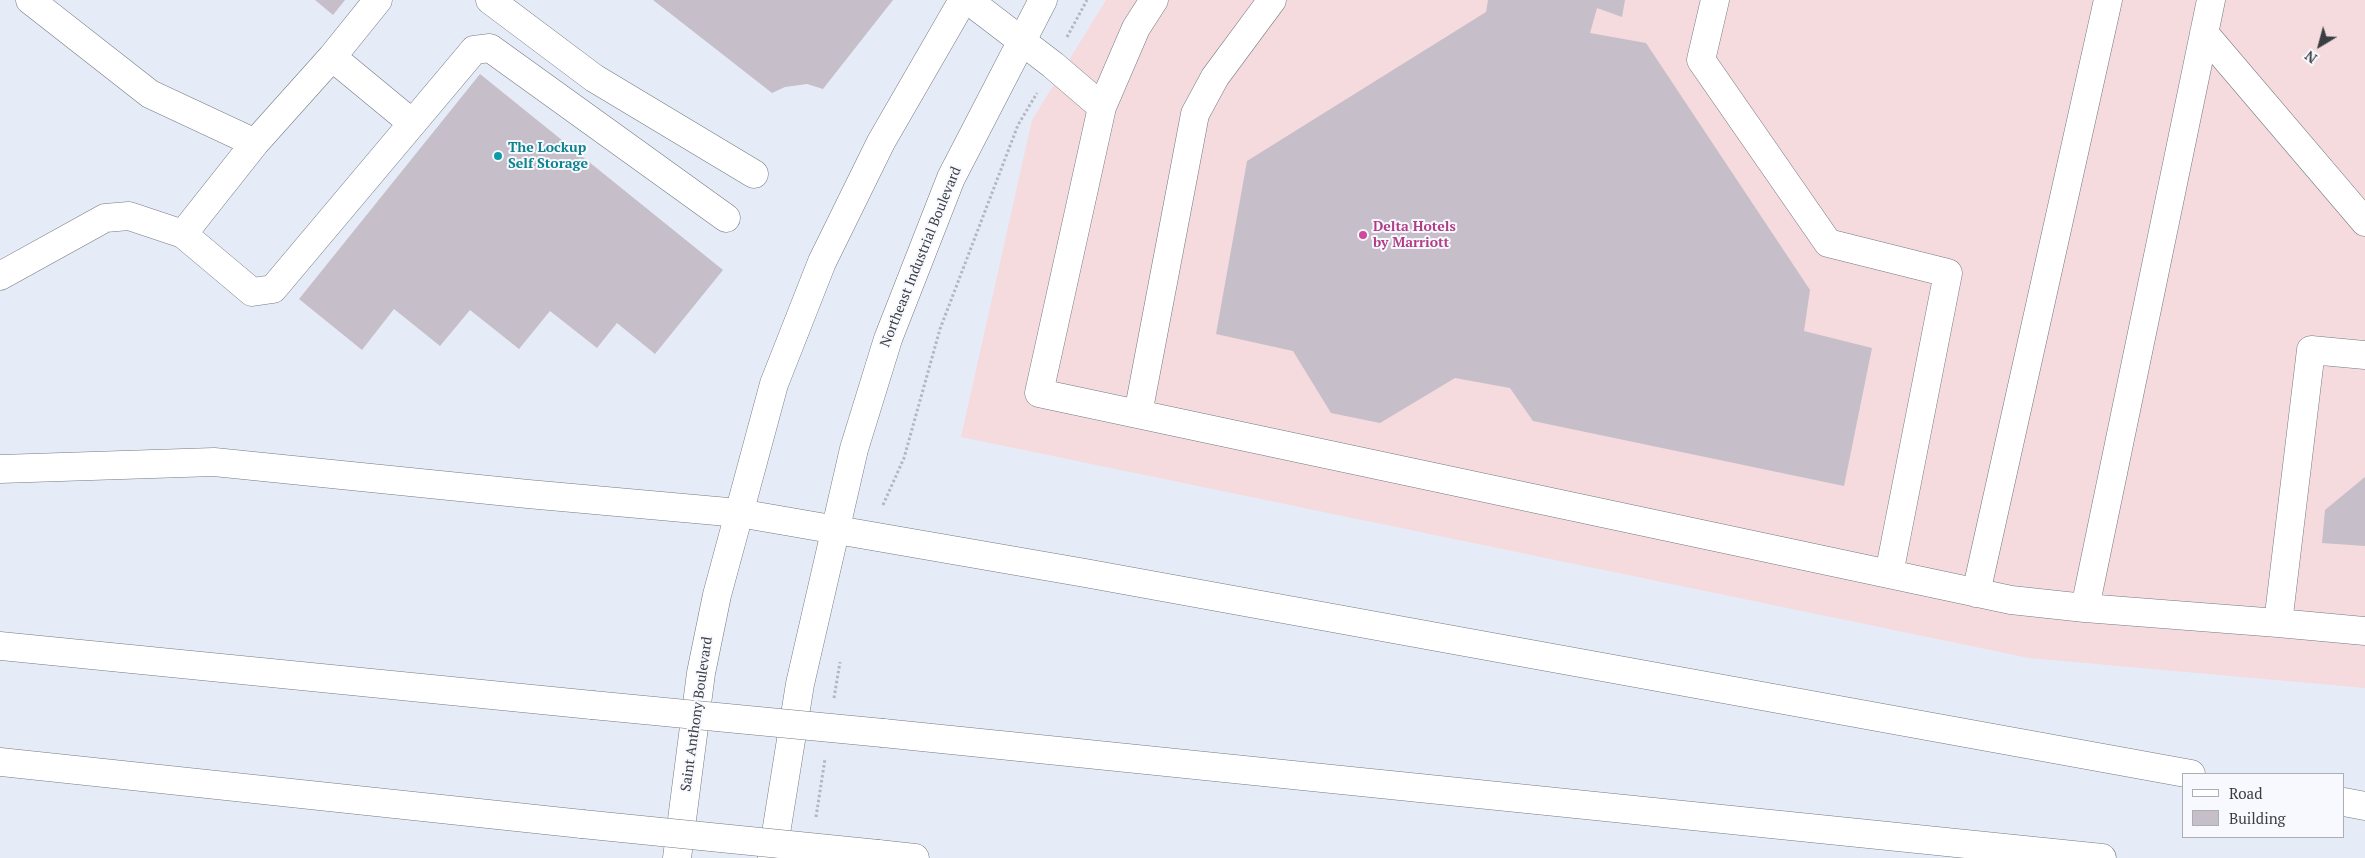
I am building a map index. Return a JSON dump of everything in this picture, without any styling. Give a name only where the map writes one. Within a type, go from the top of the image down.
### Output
[{"type":"main road","points":[[30,0],[150,94],[255,143]]},
{"type":"main road","points":[[183,234],[255,143],[332,56],[378,0]]},
{"type":"main road","points":[[739,512],[774,384],[822,262],[881,142],[963,0]]},
{"type":"main road","points":[[968,0],[1053,64],[1102,107]]},
{"type":"main road","name":"Northeast Industrial Boulevard","points":[[836,529],[854,449],[888,339],[951,178],[1043,0]]},
{"type":"main road","points":[[1154,0],[1136,28],[1102,107],[1039,393],[2011,600],[2085,608],[2365,631]]},
{"type":"main road","points":[[1138,414],[1195,114],[1215,77],[1272,0]]},
{"type":"main road","points":[[1715,0],[1701,60],[1828,244],[1948,273],[1889,574]]},
{"type":"main road","points":[[1976,593],[2108,0]]},
{"type":"main road","points":[[2085,608],[2211,0]]},
{"type":"main road","points":[[503,4],[594,78],[754,174]]},
{"type":"main road","points":[[2204,33],[2365,222]]},
{"type":"main road","points":[[0,276],[104,218],[129,216],[183,234],[252,292],[273,289],[474,50],[490,48],[726,218]]},
{"type":"main road","points":[[332,56],[412,123]]},
{"type":"main road","points":[[2278,623],[2311,350],[2365,355]]},
{"type":"main road","points":[[0,468],[214,462],[528,494],[739,512],[2185,773]]},
{"type":"main road","name":"Saint Anthony Boulevard","points":[[677,858],[700,673],[717,595],[739,512]]},
{"type":"main road","points":[[772,858],[800,684],[836,529]]},
{"type":"main road","points":[[0,646],[883,733],[2102,858]]},
{"type":"main road","points":[[0,762],[916,858]]},
{"type":"main road","points":[[2345,802],[2365,806]]},
{"type":"path","points":[[898,471],[904,458],[940,329],[1018,125],[1087,0]]},
{"type":"shaded area","points":[[1106,0],[2365,0],[2365,688],[2029,658],[961,437],[1032,120]]},
{"type":"building","points":[[315,0],[345,0],[333,15]]},
{"type":"building","points":[[653,0],[893,0],[823,89],[807,84],[785,87],[772,93]]},
{"type":"building","name":"Delta Hotels by Marriott","points":[[1488,0],[1625,0],[1622,17],[1597,8],[1590,33],[1646,43],[1810,290],[1804,331],[1872,348],[1844,486],[1533,421],[1510,388],[1455,378],[1380,423],[1331,413],[1293,351],[1216,334],[1247,161],[1486,12]]},
{"type":"building","name":"The Lockup Self Storage","points":[[480,74],[723,270],[655,354],[617,323],[597,348],[550,311],[519,349],[470,310],[440,346],[394,309],[362,350],[299,299]]},
{"type":"building","points":[[2365,477],[2365,546],[2322,543],[2325,510]]},
{"type":"place","name":"The Lockup Self Storage","points":[[498,156]]},
{"type":"place","name":"Delta Hotels by Marriott","points":[[1363,235]]}]
